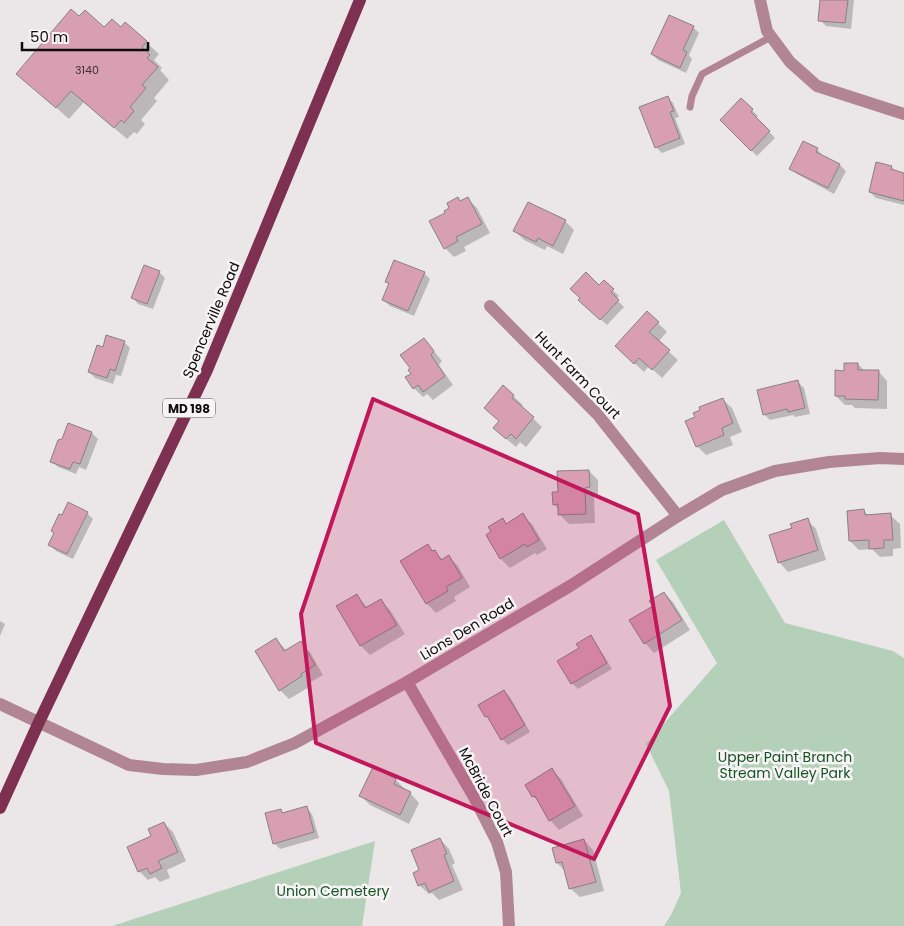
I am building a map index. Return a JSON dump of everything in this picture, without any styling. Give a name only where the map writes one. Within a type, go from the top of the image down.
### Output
[{"type":"main road","name":"Spencerville Road","points":[[0,808],[207,370],[360,0]]},
{"type":"street","points":[[760,0],[767,31],[790,62],[817,86],[904,114]]},
{"type":"street","name":"Hunt Farm Court","points":[[490,306],[598,415],[678,516]]},
{"type":"street","name":"Lions Den Road","points":[[0,704],[129,764],[163,769],[196,770],[247,762],[295,743],[407,682],[570,586],[678,516],[722,490],[775,471],[829,462],[880,458],[904,459]]},
{"type":"street","name":"McBride Court","points":[[407,682],[474,798],[497,842],[506,872],[509,926]]},
{"type":"lane","points":[[690,107],[692,96],[702,74],[771,37]]},
{"type":"highlighted area","points":[[373,399],[638,514],[670,706],[594,859],[316,743],[301,614]]},
{"type":"green space","name":"Upper Paint Branch Stream Valley Park","points":[[724,520],[785,623],[893,651],[904,658],[904,926],[664,926],[681,893],[669,791],[646,744],[717,663],[656,560]]},
{"type":"green space","name":"Union Cemetery","points":[[375,841],[362,926],[112,926]]},
{"type":"building","points":[[820,0],[848,0],[845,23],[818,21]]},
{"type":"building","points":[[71,9],[79,16],[85,10],[104,27],[112,19],[121,27],[125,22],[147,41],[142,47],[150,55],[147,58],[158,67],[142,85],[146,88],[130,107],[134,111],[124,123],[121,120],[114,128],[71,91],[56,108],[16,74]]},
{"type":"building","points":[[669,15],[694,26],[683,50],[687,52],[680,68],[651,54]]},
{"type":"building","points":[[668,96],[674,111],[670,112],[680,138],[655,148],[639,107]]},
{"type":"building","points":[[741,98],[753,109],[751,112],[770,131],[751,151],[720,120]]},
{"type":"building","points":[[803,141],[818,148],[816,152],[840,164],[828,188],[789,169]]},
{"type":"building","points":[[876,162],[892,166],[891,169],[904,173],[904,201],[869,192]]},
{"type":"building","points":[[458,197],[460,201],[468,197],[482,224],[456,237],[458,241],[444,249],[429,221],[445,213],[444,211],[449,208],[447,203]]},
{"type":"building","points":[[528,202],[566,220],[553,246],[538,238],[536,242],[513,231]]},
{"type":"building","points":[[394,260],[425,272],[408,311],[382,300],[389,283],[385,282]]},
{"type":"building","points":[[144,265],[160,271],[147,304],[131,298]]},
{"type":"building","points":[[586,272],[599,285],[604,280],[614,289],[611,292],[619,300],[600,320],[578,300],[580,298],[570,289]]},
{"type":"building","points":[[647,311],[659,322],[649,332],[670,350],[652,370],[639,358],[634,364],[615,346]]},
{"type":"building","points":[[106,335],[125,341],[115,371],[110,369],[107,378],[88,372],[97,345],[103,347]]},
{"type":"building","points":[[424,338],[434,351],[431,355],[445,376],[423,392],[418,385],[413,389],[405,377],[411,374],[408,370],[410,368],[400,355]]},
{"type":"building","points":[[844,363],[858,363],[858,370],[879,370],[878,400],[845,399],[845,396],[835,396],[835,370],[844,371]]},
{"type":"building","points":[[798,380],[805,408],[788,412],[787,409],[763,415],[757,390]]},
{"type":"building","points":[[503,385],[514,395],[512,398],[534,417],[516,439],[511,434],[506,439],[493,428],[499,421],[484,408]]},
{"type":"building","points":[[723,398],[733,423],[722,428],[724,435],[696,447],[685,421],[695,417],[693,413],[700,410],[699,407]]},
{"type":"building","points":[[68,423],[92,432],[80,464],[73,462],[70,469],[50,462],[58,440],[62,439]]},
{"type":"building","points":[[589,470],[590,487],[585,488],[586,514],[558,515],[558,504],[553,505],[552,492],[558,492],[557,471]]},
{"type":"building","points":[[68,502],[88,512],[67,554],[48,545],[54,533],[51,531],[59,514],[62,515]]},
{"type":"building","points":[[864,509],[865,515],[891,513],[893,540],[884,540],[884,548],[869,549],[869,540],[849,541],[847,511]]},
{"type":"building","points":[[523,513],[539,540],[527,547],[525,544],[500,559],[486,535],[491,531],[488,527],[503,518],[506,524]]},
{"type":"building","points":[[808,518],[818,550],[778,563],[769,535],[792,528],[790,524]]},
{"type":"building","points":[[428,544],[432,551],[435,550],[441,560],[449,555],[462,578],[446,587],[448,591],[426,604],[400,561]]},
{"type":"building","points":[[664,592],[682,620],[644,644],[629,620],[653,606],[649,601]]},
{"type":"building","points":[[357,594],[365,608],[381,599],[397,625],[360,646],[336,606]]},
{"type":"building","points":[[591,635],[607,663],[571,684],[557,661],[579,648],[576,644]]},
{"type":"building","points":[[276,638],[284,651],[301,641],[315,665],[279,691],[255,651]]},
{"type":"building","points":[[504,690],[525,725],[501,740],[478,705]]},
{"type":"building","points":[[373,767],[396,779],[394,784],[411,792],[400,815],[359,796]]},
{"type":"building","points":[[552,768],[575,806],[549,821],[535,796],[532,797],[525,785]]},
{"type":"building","points":[[307,806],[314,832],[273,844],[265,813],[281,809],[282,813]]},
{"type":"building","points":[[164,822],[178,852],[158,861],[162,868],[150,874],[147,868],[138,872],[127,847],[151,836],[148,829]]},
{"type":"building","points":[[440,838],[447,854],[444,855],[454,881],[429,892],[425,883],[418,886],[413,873],[419,870],[411,850]]},
{"type":"building","points":[[584,839],[596,882],[569,889],[562,862],[556,863],[552,848]]}]
